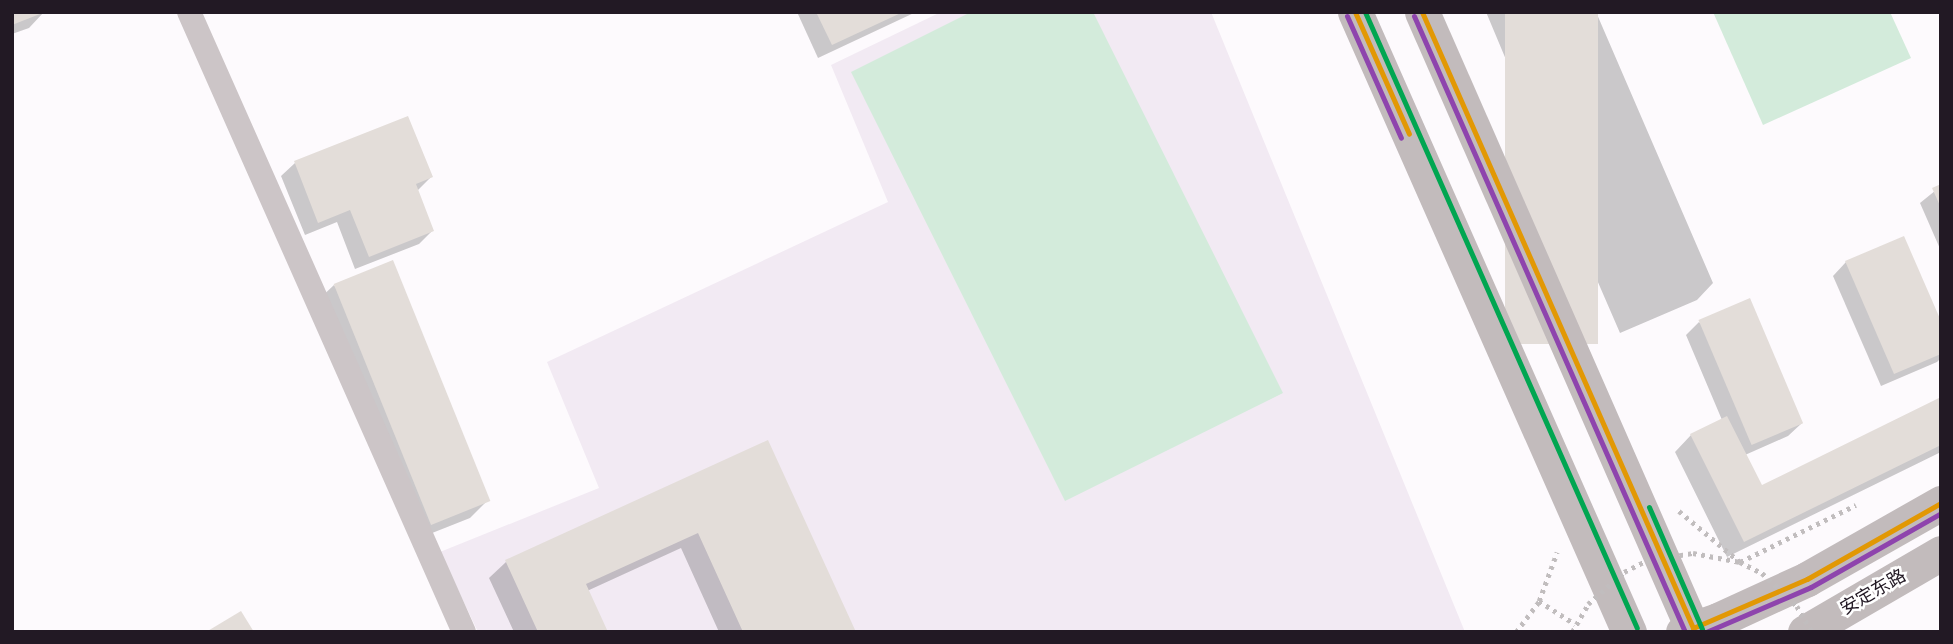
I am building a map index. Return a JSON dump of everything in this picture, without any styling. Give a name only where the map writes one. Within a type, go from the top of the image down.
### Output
[{"type":"main road","points":[[1355,12],[1629,632]]},
{"type":"main road","points":[[1422,12],[1690,631],[1807,579],[1941,503]]},
{"type":"main road","name":"安定东路","points":[[1805,632],[1941,553]]},
{"type":"street","points":[[189,12],[464,632]]},
{"type":"path","points":[[1572,632],[1575,624],[1605,586],[1646,561],[1693,553],[1741,562],[1856,505]]},
{"type":"path","points":[[1679,511],[1741,562],[1782,588],[1797,606],[1812,632]]},
{"type":"path","points":[[1516,632],[1539,601],[1549,580],[1558,545]]},
{"type":"path","points":[[1539,601],[1575,624]]},
{"type":"shaded area","points":[[941,12],[1211,12],[1465,632],[478,632],[440,552],[599,488],[547,362],[888,202],[831,65]]},
{"type":"green space","points":[[971,12],[1093,12],[1283,393],[1065,501],[851,72]]},
{"type":"green space","points":[[1713,12],[1890,12],[1911,58],[1763,125]]},
{"type":"building","points":[[12,12],[45,12],[12,25]]},
{"type":"building","points":[[816,12],[903,12],[832,45]]},
{"type":"building","points":[[1505,12],[1598,12],[1598,344],[1505,344]]},
{"type":"building","points":[[408,116],[433,177],[416,184],[434,231],[369,257],[350,210],[318,223],[294,161]]},
{"type":"building","points":[[1941,184],[1941,208],[1932,188]]},
{"type":"building","points":[[1904,236],[1941,321],[1941,354],[1894,374],[1845,261]]},
{"type":"building","points":[[393,260],[490,501],[431,525],[334,284]]},
{"type":"building","points":[[1750,298],[1803,423],[1752,445],[1698,320]]},
{"type":"building","points":[[1941,397],[1941,445],[1744,542],[1690,434],[1727,416],[1762,485]]},
{"type":"building","points":[[768,440],[856,632],[743,632],[698,533],[586,584],[608,632],[538,632],[505,560]]},
{"type":"building","points":[[241,611],[254,632],[206,632]]},
{"type":"transit line","points":[[1355,12],[1409,134]]},
{"type":"transit line","points":[[1365,12],[1637,628]]},
{"type":"transit line","points":[[1422,12],[1693,628],[1807,579],[1941,503]]},
{"type":"transit line","points":[[1347,16],[1401,138]]},
{"type":"transit line","points":[[1414,16],[1685,632]]},
{"type":"transit line","points":[[1649,507],[1702,629]]},
{"type":"transit line","points":[[1706,632],[1811,587],[1941,513]]}]
